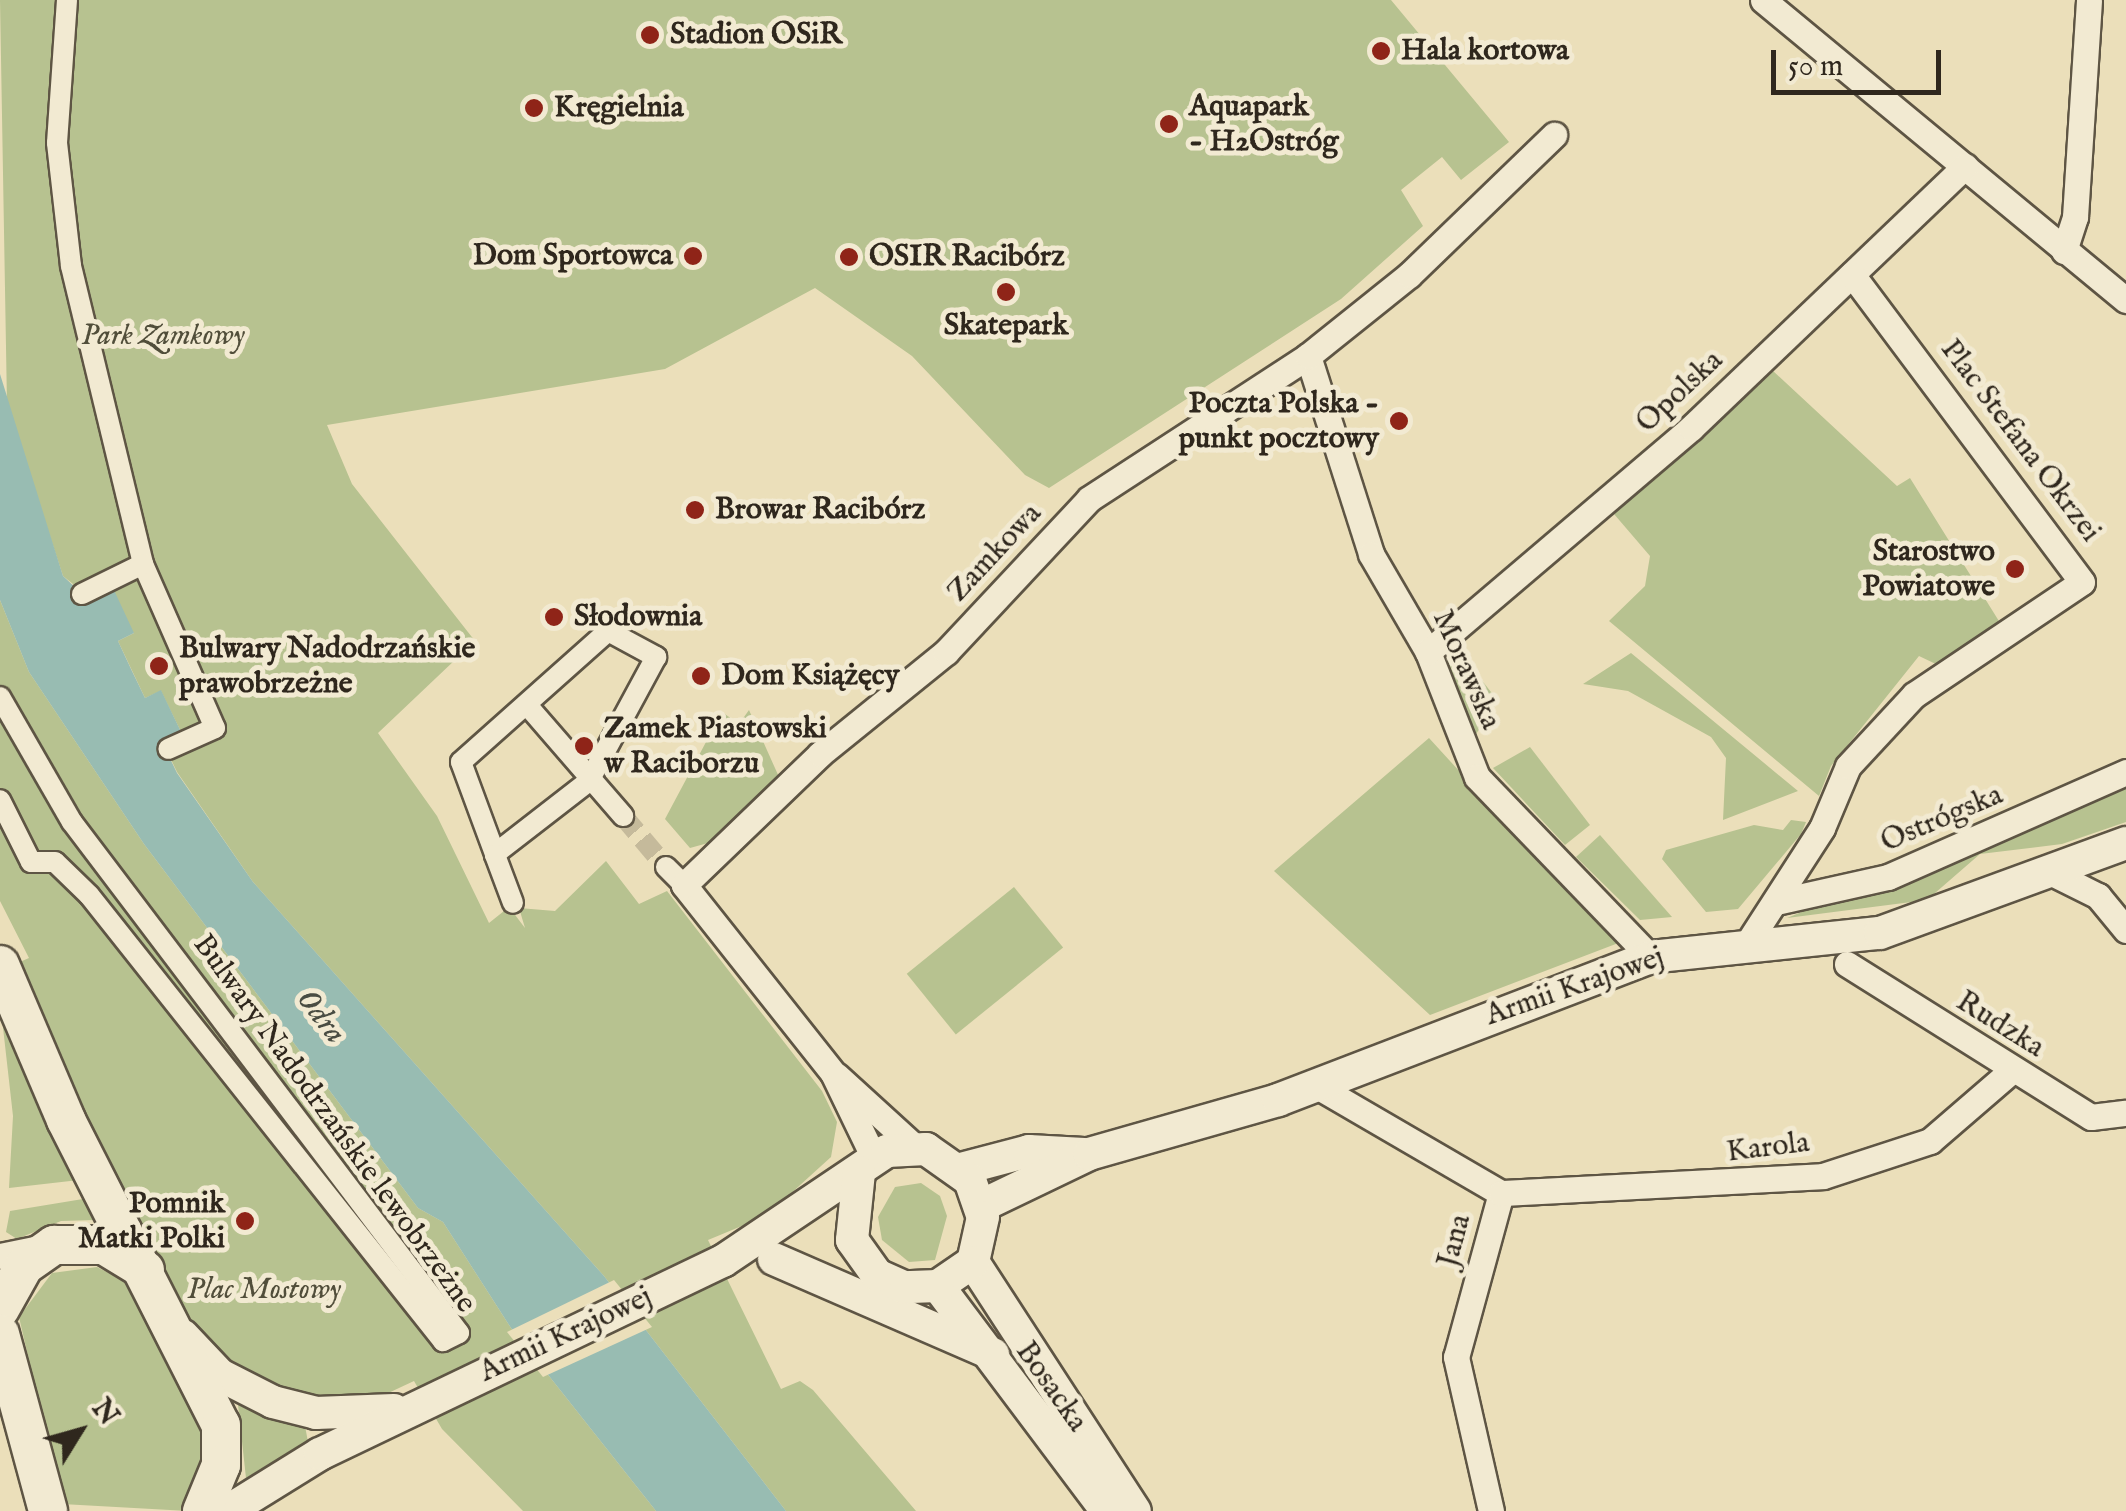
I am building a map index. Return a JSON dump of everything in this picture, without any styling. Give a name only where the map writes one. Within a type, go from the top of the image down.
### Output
[{"type":"main road","points":[[0,965],[66,1120],[180,1333],[221,1425],[221,1465],[202,1511]]},
{"type":"main road","points":[[0,1309],[24,1266],[54,1245],[104,1245],[148,1272]]},
{"type":"main road","points":[[0,1334],[38,1503]]},
{"type":"street","points":[[67,0],[62,215],[143,564],[214,728],[168,749]]},
{"type":"street","points":[[1763,0],[2126,300]]},
{"type":"street","points":[[2064,251],[2075,217],[2089,0]]},
{"type":"street","name":"Zamkowa","points":[[684,885],[820,754],[946,652],[1090,498],[1308,356],[1409,275],[1554,135]]},
{"type":"street","name":"Opolska","points":[[1428,652],[1591,518],[1964,166]]},
{"type":"street","name":"Plac Stefana Okrzei","points":[[1748,944],[1776,902],[1848,766],[1914,695],[2082,582],[1852,274]]},
{"type":"street","name":"Morawska","points":[[1308,356],[1371,554],[1428,652],[1477,777],[1650,957]]},
{"type":"street","points":[[82,594],[143,564]]},
{"type":"street","points":[[495,854],[590,781],[656,657],[608,631],[461,762],[513,903]]},
{"type":"street","name":"Bulwary Nadodrzańskie lewobrzeżne","points":[[0,697],[72,822],[459,1333],[443,1341],[74,878],[55,862],[31,862],[0,800]]},
{"type":"street","points":[[527,706],[623,816]]},
{"type":"street","name":"Ostrógska","points":[[1776,902],[1888,878],[2126,772]]},
{"type":"street","name":"Armii Krajowej","points":[[981,1206],[1088,1154],[1317,1086],[1650,957],[1880,932],[2126,843]]},
{"type":"street","points":[[666,866],[834,1073],[915,1147],[961,1170],[981,1206],[972,1262],[938,1286],[890,1283],[858,1254],[850,1212],[866,1165],[834,1073]]},
{"type":"street","points":[[2050,872],[2098,896],[2126,930]]},
{"type":"street","name":"Rudzka","points":[[1847,964],[2010,1072],[2091,1117],[2126,1112]]},
{"type":"street","name":"Karola","points":[[1501,1193],[1823,1176],[1930,1141],[2010,1072]]},
{"type":"street","name":"Jana","points":[[1317,1086],[1501,1193],[1456,1356],[1491,1511]]},
{"type":"street","points":[[866,1165],[915,1147]]},
{"type":"street","name":"Armii Krajowej","points":[[961,1170],[1029,1151],[1088,1154]]},
{"type":"street","name":"Armii Krajowej","points":[[228,1511],[420,1404],[724,1261],[866,1165]]},
{"type":"street","points":[[0,1256],[54,1245]]},
{"type":"street","name":"Armii Krajowej","points":[[724,1261],[774,1258],[817,1249],[858,1254]]},
{"type":"street","points":[[774,1258],[997,1356]]},
{"type":"street","name":"Bosacka","points":[[972,1262],[1135,1511]]},
{"type":"street","name":"Bosacka","points":[[938,1286],[997,1356],[1107,1511]]},
{"type":"street","name":"Armii Krajowej","points":[[180,1333],[220,1375],[272,1402],[316,1413],[420,1404]]},
{"type":"green space","name":"Park Zamkowy","points":[[0,0],[1391,0],[1509,142],[1461,180],[1442,157],[1401,190],[1423,226],[1341,299],[1049,488],[1025,475],[912,356],[815,288],[665,369],[327,425],[352,484],[475,641],[378,733],[437,816],[489,923],[509,907],[525,928],[519,908],[555,911],[606,861],[639,904],[667,891],[822,1091],[837,1122],[831,1157],[766,1216],[708,1240],[781,1389],[800,1381],[813,1390],[916,1511],[786,1511],[604,1276],[253,882],[177,772],[164,745],[183,736],[161,691],[145,698],[118,641],[134,633],[63,576],[7,405]]},
{"type":"green space","points":[[1772,370],[1897,486],[1910,478],[2002,626],[1940,666],[1919,656],[1831,766],[1819,796],[1609,621],[1645,586],[1650,556],[1614,514]]},
{"type":"green space","name":"Plac Mostowy","points":[[0,600],[29,672],[144,844],[418,1208],[443,1222],[511,1328],[656,1511],[523,1511],[442,1429],[414,1381],[384,1395],[318,1402],[249,1376],[196,1328],[108,1173],[13,965],[29,958],[0,901]]},
{"type":"green space","points":[[1459,651],[1498,701],[1474,737],[1445,664]]},
{"type":"green space","points":[[1631,653],[1798,791],[1723,820],[1726,758],[1711,737],[1628,691],[1583,684]]},
{"type":"green space","points":[[749,710],[779,777],[708,843],[690,848],[665,819],[722,712],[739,724]]},
{"type":"green space","points":[[1429,738],[1621,942],[1430,1015],[1274,871]]},
{"type":"green space","points":[[1530,747],[1590,825],[1565,845],[1493,768]]},
{"type":"green space","points":[[2126,778],[2126,822],[2062,844],[1980,854],[1927,900],[1787,918]]},
{"type":"green space","points":[[1791,820],[1806,822],[1801,834],[1738,909],[1706,912],[1662,859],[1666,850],[1754,825],[1783,830]]},
{"type":"green space","points":[[1600,835],[1672,917],[1640,920],[1576,857]]},
{"type":"green space","points":[[1014,887],[1063,948],[956,1034],[907,974]]},
{"type":"green space","points":[[0,1001],[79,1180],[9,1188],[13,1116]]},
{"type":"green space","points":[[921,1183],[940,1196],[947,1216],[935,1260],[909,1262],[882,1240],[878,1217],[895,1187]]},
{"type":"green space","points":[[89,1198],[95,1220],[61,1221],[17,1239],[6,1232],[10,1211]]},
{"type":"green space","points":[[97,1267],[132,1285],[212,1433],[188,1511],[62,1504],[19,1317],[52,1273]]},
{"type":"green space","points":[[238,1405],[305,1426],[308,1442],[246,1478]]},
{"type":"water","name":"Odra","points":[[0,374],[63,576],[77,589],[113,588],[134,633],[118,641],[131,669],[145,698],[161,690],[183,736],[164,746],[177,773],[253,882],[604,1276],[786,1511],[656,1511],[511,1328],[443,1222],[418,1208],[144,844],[29,672],[0,600]]},
{"type":"pier","points":[[614,1280],[652,1327],[543,1377],[507,1332]]},
{"type":"tunnel","points":[[623,816],[666,867]]},
{"type":"place","name":"Stadion OSiR","points":[[650,35]]},
{"type":"place","name":"Hala kortowa","points":[[1381,51]]},
{"type":"place","name":"Kręgielnia","points":[[534,108]]},
{"type":"place","name":"Aquapark - H2Ostróg","points":[[1169,124]]},
{"type":"place","name":"Dom Sportowca","points":[[693,256]]},
{"type":"place","name":"OSIR Racibórz","points":[[849,257]]},
{"type":"place","name":"Skatepark","points":[[1006,292]]},
{"type":"place","name":"Poczta Polska - punkt pocztowy","points":[[1399,421]]},
{"type":"place","name":"Browar Racibórz","points":[[695,510]]},
{"type":"place","name":"Starostwo Powiatowe","points":[[2015,569]]},
{"type":"place","name":"Słodownia","points":[[554,617]]},
{"type":"place","name":"Bulwary Nadodrzańskie prawobrzeżne","points":[[159,666]]},
{"type":"place","name":"Dom Książęcy","points":[[701,676]]},
{"type":"place","name":"Zamek Piastowski w Raciborzu","points":[[584,746]]},
{"type":"place","name":"Pomnik Matki Polki","points":[[245,1221]]}]
